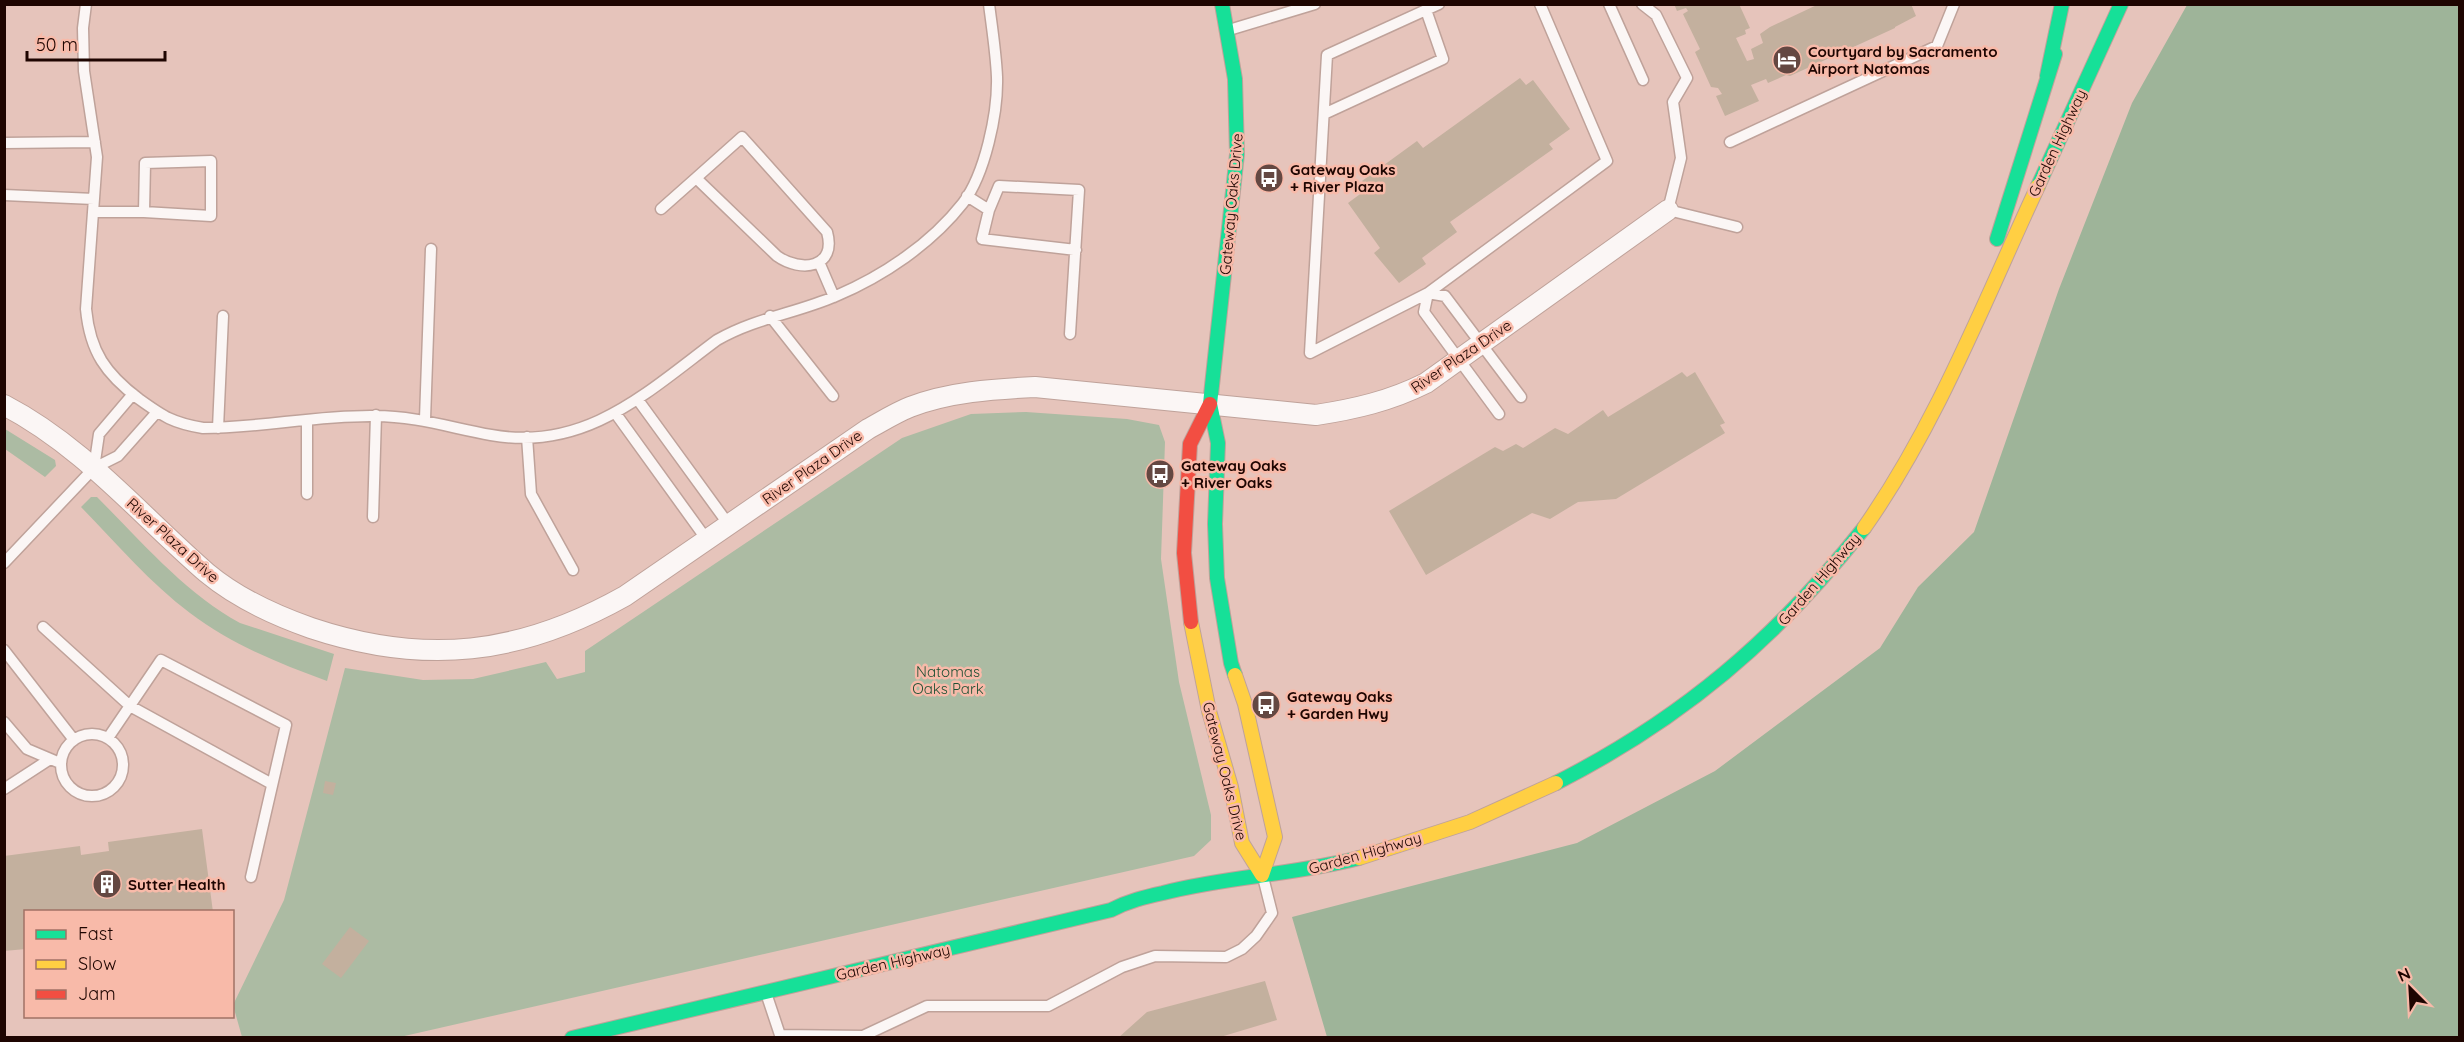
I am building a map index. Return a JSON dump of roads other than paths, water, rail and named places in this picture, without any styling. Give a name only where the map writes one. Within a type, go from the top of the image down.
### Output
[{"type":"main road","name":"Gateway Oaks Drive","points":[[1222,4],[1229,30],[1236,83],[1238,154],[1210,404],[1218,443],[1215,524],[1217,579],[1231,663],[1245,704],[1275,837],[1262,875]]},
{"type":"main road","points":[[2047,76],[2062,4]]},
{"type":"main road","name":"Garden Highway","points":[[1964,347],[2047,76],[2074,4]]},
{"type":"main road","name":"Garden Highway","points":[[572,1038],[1111,910],[1125,903],[1222,879],[1301,871],[1402,845],[1514,804],[1563,782],[1656,727],[1744,659],[1791,615],[1864,527],[1894,483],[1933,414],[2121,4]]},
{"type":"main road","name":"Gateway Oaks Drive","points":[[1210,404],[1190,444],[1184,553],[1186,588],[1207,700],[1231,787],[1242,843],[1262,875]]},
{"type":"street","name":"River Plaza Drive","points":[[4,405],[58,438],[94,468],[208,574],[270,612],[340,637],[377,645],[414,650],[487,647],[524,639],[593,614],[625,596],[868,429],[910,407],[953,395],[1035,387],[1316,415],[1400,396],[1426,384],[1668,210]]},
{"type":"lane","points":[[86,4],[83,28],[84,71],[97,157],[86,309],[94,350],[118,383],[157,412],[180,424],[203,428],[376,416],[425,419],[492,435],[527,438],[568,432],[616,414],[734,330],[770,316],[834,297],[861,285],[899,262],[944,224],[967,196],[982,162],[994,115],[997,78],[989,4]]},
{"type":"lane","points":[[1229,30],[1315,4]]},
{"type":"lane","points":[[1439,4],[1327,55],[1310,353],[1428,293],[1607,161],[1540,4]]},
{"type":"lane","points":[[1609,4],[1643,80]]},
{"type":"lane","points":[[1642,4],[1656,15],[1687,78],[1673,102],[1681,158],[1668,210],[1737,227]]},
{"type":"lane","points":[[1730,142],[1937,46],[1954,4]]},
{"type":"lane","points":[[1324,114],[1443,59],[1426,10]]},
{"type":"lane","points":[[661,209],[742,137],[827,232],[829,250],[819,262],[806,267],[788,264],[696,178]]},
{"type":"lane","points":[[4,143],[95,142]]},
{"type":"lane","points":[[93,212],[211,216],[211,161],[146,163],[144,212]]},
{"type":"lane","points":[[1070,334],[1076,250],[1079,190],[999,186],[989,210],[982,239],[1076,250]]},
{"type":"lane","points":[[4,195],[94,199]]},
{"type":"lane","points":[[967,196],[989,210]]},
{"type":"lane","points":[[425,419],[431,249]]},
{"type":"lane","points":[[819,262],[834,297]]},
{"type":"lane","points":[[1428,293],[1445,296],[1521,397]]},
{"type":"lane","points":[[1428,293],[1424,312],[1499,414]]},
{"type":"lane","points":[[218,428],[223,316]]},
{"type":"lane","points":[[770,316],[833,396]]},
{"type":"lane","points":[[94,468],[99,434],[133,394]]},
{"type":"lane","points":[[638,400],[729,525]]},
{"type":"lane","points":[[4,563],[94,468],[118,456],[157,412]]},
{"type":"lane","points":[[616,414],[707,540]]},
{"type":"lane","points":[[373,517],[376,416]]},
{"type":"lane","points":[[306,494],[307,420]]},
{"type":"lane","points":[[527,438],[531,494],[573,570]]},
{"type":"lane","points":[[43,627],[130,706],[272,784]]},
{"type":"lane","points":[[4,650],[74,740]]},
{"type":"lane","points":[[108,738],[161,660],[286,725],[251,877]]},
{"type":"lane","points":[[4,722],[27,749],[55,761],[72,790],[82,795],[99,796],[112,789],[122,776],[124,765],[117,745],[108,738],[90,733],[66,746],[55,761],[4,789]]},
{"type":"lane","points":[[766,993],[780,1035],[863,1036],[927,1006],[1048,1006],[1122,967],[1155,956],[1226,957],[1242,949],[1256,936],[1272,912],[1262,875]]},
{"type":"place","name":"Courtyard by Sacramento Airport Natomas","points":[[1787,60]]},
{"type":"place","name":"Gateway Oaks + River Plaza","points":[[1269,178]]},
{"type":"place","name":"Gateway Oaks + River Oaks","points":[[1160,474]]},
{"type":"place","name":"Gateway Oaks + Garden Hwy","points":[[1266,705]]},
{"type":"place","name":"Sutter Health","points":[[107,884]]},
{"type":"park label","name":"Natomas Oaks Park","points":[[948,680]]}]
